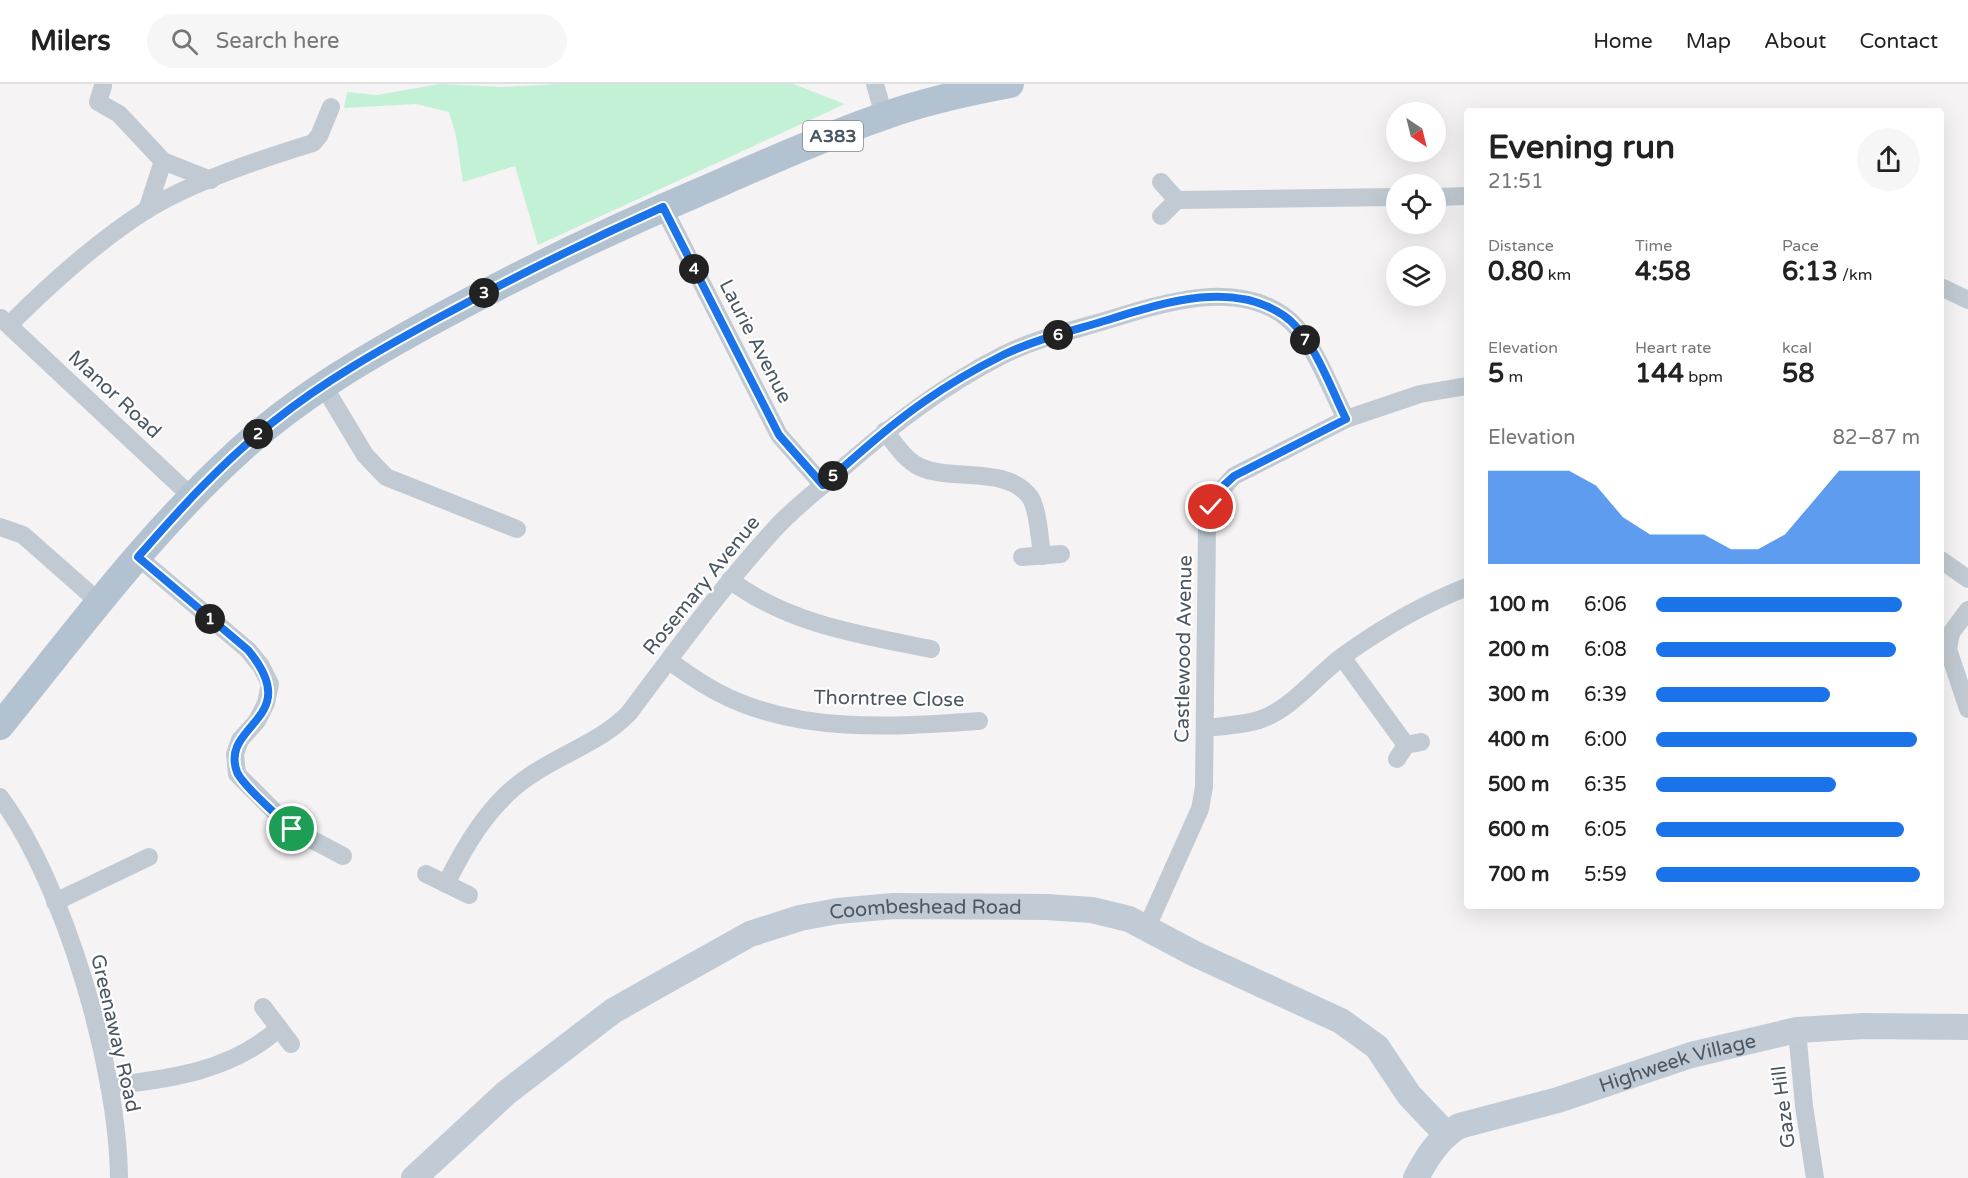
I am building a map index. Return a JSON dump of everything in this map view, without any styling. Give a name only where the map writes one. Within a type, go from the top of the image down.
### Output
[{"type":"main road","name":"A383","points":[[0,726],[99,602],[191,496],[264,429],[323,385],[373,354],[497,286],[663,207],[884,116],[948,96],[1010,84]]},
{"type":"street","points":[[875,84],[884,116]]},
{"type":"street","points":[[103,86],[99,102],[119,114],[163,161],[211,180]]},
{"type":"street","name":"Manor Road","points":[[191,496],[4,321],[147,210],[211,180],[314,143],[331,107]]},
{"type":"street","points":[[147,210],[163,161]]},
{"type":"street","points":[[1161,183],[1177,200]]},
{"type":"street","points":[[1446,197],[1464,196]]},
{"type":"street","points":[[1161,216],[1177,200],[1386,197]]},
{"type":"street","name":"Laurie Avenue","points":[[663,207],[779,435],[823,485]]},
{"type":"street","points":[[1944,288],[1968,300]]},
{"type":"street","name":"Rosemary Avenue","points":[[446,884],[485,817],[505,795],[531,774],[613,730],[730,580],[774,530],[885,431],[925,401],[966,376],[1033,343],[1148,308],[1213,297],[1264,305],[1284,315],[1300,332],[1315,356],[1346,419]]},
{"type":"street","points":[[323,385],[365,455],[386,477],[517,529]]},
{"type":"street","name":"Castlewood Avenue","points":[[1147,927],[1200,809],[1204,787],[1208,527],[1211,507],[1220,489],[1234,476],[1346,419],[1420,394],[1464,387]]},
{"type":"street","points":[[885,431],[905,456],[921,468],[999,480],[1018,487],[1031,498],[1042,556]]},
{"type":"street","points":[[0,527],[23,535],[99,602]]},
{"type":"street","points":[[1022,558],[1061,554]]},
{"type":"street","points":[[138,557],[248,650],[261,666],[270,684],[267,703],[257,721],[240,740],[234,754],[237,774],[292,829],[343,856]]},
{"type":"street","points":[[1944,562],[1968,579]]},
{"type":"street","points":[[730,580],[751,596],[824,625],[931,648]]},
{"type":"street","points":[[1205,728],[1260,720],[1281,709],[1342,657],[1420,607],[1464,588]]},
{"type":"street","points":[[1968,610],[1951,633],[1945,650],[1968,709]]},
{"type":"street","points":[[1342,657],[1408,748]]},
{"type":"street","name":"Thorntree Close","points":[[669,661],[718,693],[753,707],[817,723],[921,725],[979,721]]},
{"type":"street","name":"Greenaway Road","points":[[0,797],[15,817],[68,933],[109,1086],[119,1178]]},
{"type":"street","points":[[55,902],[149,857]]},
{"type":"street","points":[[426,874],[469,895]]},
{"type":"street","name":"Coombeshead Road","points":[[414,1178],[506,1094],[613,1011],[750,934],[800,918],[838,911],[894,906],[989,905],[1092,910],[1118,915],[1147,927],[1195,954],[1341,1021],[1377,1047],[1409,1095],[1446,1134]]},
{"type":"street","points":[[263,1006],[291,1044]]},
{"type":"street","name":"Highweek Village","points":[[1416,1178],[1428,1156],[1446,1134],[1459,1126],[1558,1100],[1690,1055],[1797,1030],[1864,1026],[1968,1027]]},
{"type":"street","points":[[109,1086],[186,1075],[231,1060],[260,1045],[279,1028]]},
{"type":"street","name":"Gaze Hill","points":[[1797,1030],[1804,1106],[1815,1178]]},
{"type":"green space","points":[[440,84],[503,87],[558,84],[793,84],[845,104],[538,245],[515,166],[463,182],[456,136],[449,112],[416,104],[344,108],[347,92],[376,95]]},
{"type":"route","points":[[292,829],[237,774],[234,754],[240,740],[257,721],[267,703],[270,684],[261,666],[248,650],[138,557],[191,496],[238,451],[273,421],[323,385],[373,354],[497,286],[663,207],[779,435],[823,485],[885,431],[925,401],[1004,355],[1033,343],[1177,301],[1213,297],[1240,299],[1264,305],[1284,315],[1300,332],[1315,356],[1346,419],[1234,476],[1220,489],[1211,507]]}]
